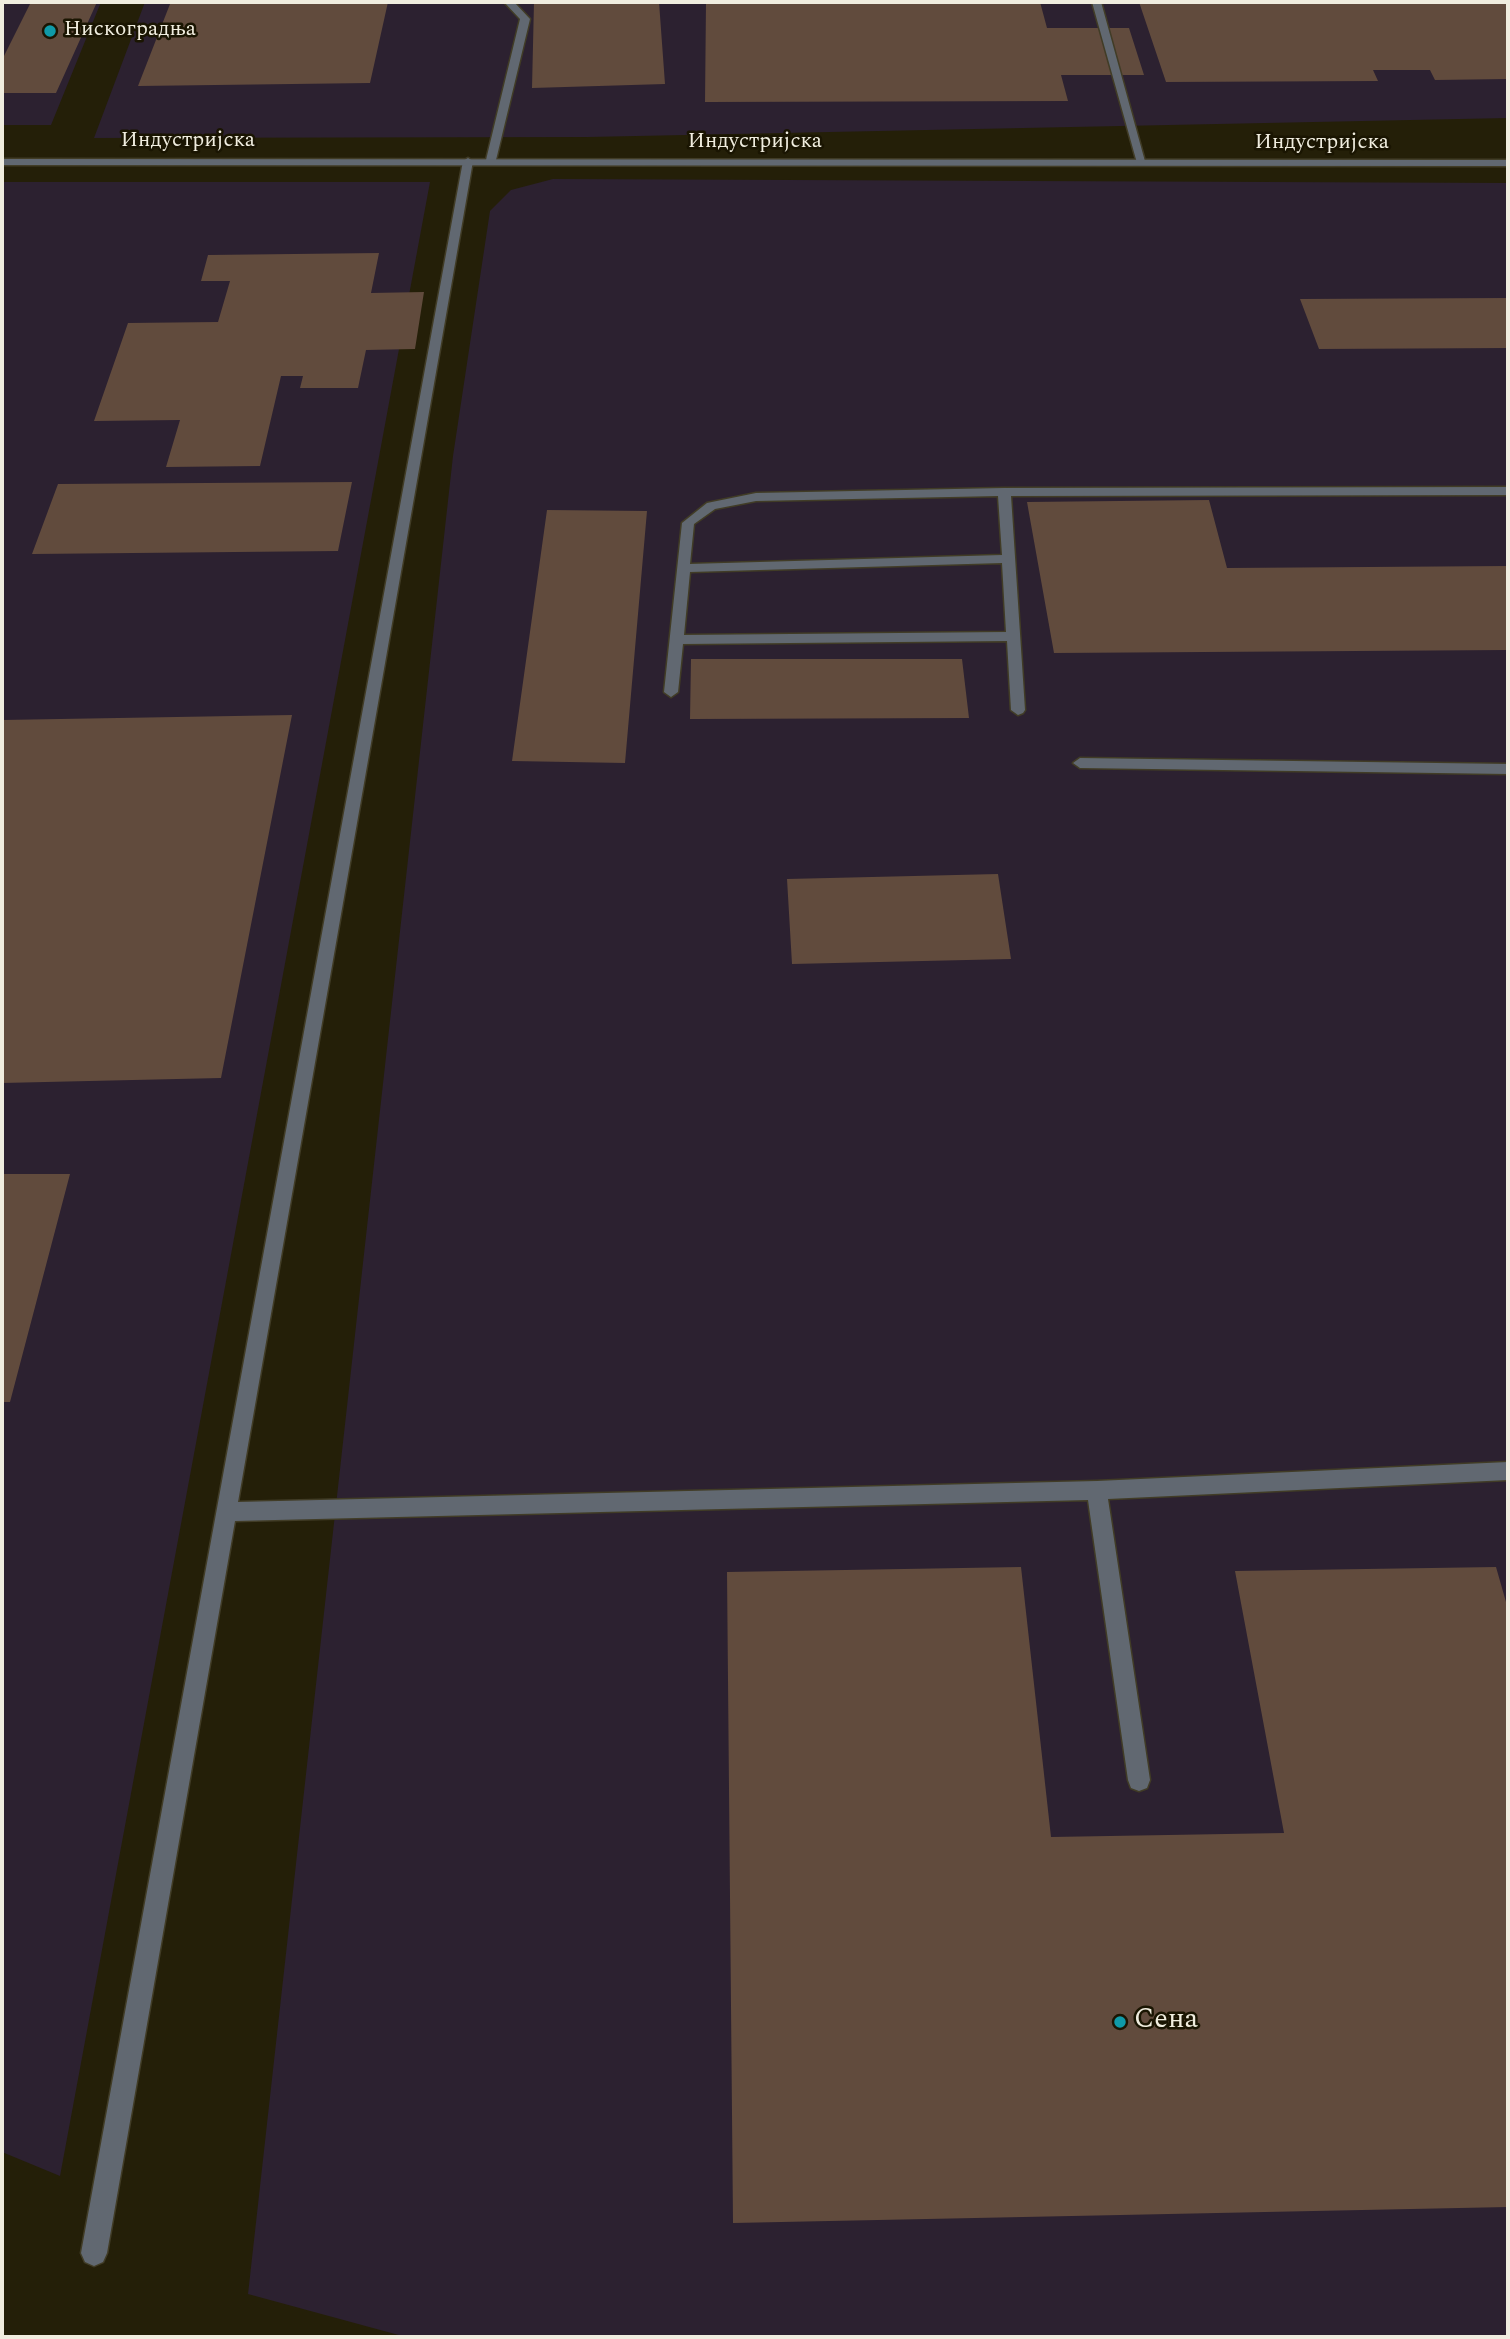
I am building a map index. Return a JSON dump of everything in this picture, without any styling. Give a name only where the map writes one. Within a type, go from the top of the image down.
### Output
[{"type":"street","points":[[491,160],[525,19],[509,2]]},
{"type":"street","points":[[1096,2],[1142,163]]},
{"type":"street","name":"Индустријска","points":[[2,162],[491,160],[971,164],[1508,163]]},
{"type":"street","points":[[94,2253],[468,161]]},
{"type":"street","points":[[671,692],[688,523],[711,506],[756,497],[1004,492],[1508,491]]},
{"type":"street","points":[[1004,492],[1018,710]]},
{"type":"street","points":[[684,568],[1009,559]]},
{"type":"street","points":[[677,640],[1014,636]]},
{"type":"street","points":[[1080,763],[1508,769]]},
{"type":"street","points":[[227,1512],[1097,1490],[1508,1471]]},
{"type":"street","points":[[1097,1490],[1139,1780]]},
{"type":"shaded area","name":"Нискоградња","points":[[2,2],[101,2],[51,125],[2,125]]},
{"type":"shaded area","points":[[145,2],[1508,2],[1508,118],[588,137],[94,138]]},
{"type":"shaded area","points":[[553,179],[1508,183],[1508,2337],[406,2337],[248,2294],[453,456],[490,211],[511,190]]},
{"type":"shaded area","points":[[2,182],[430,182],[60,2176],[2,2152]]},
{"type":"building","name":"Нискоградња","points":[[31,2],[97,2],[56,93],[2,93],[2,60]]},
{"type":"building","points":[[388,2],[370,83],[138,86],[170,4]]},
{"type":"building","points":[[534,2],[659,2],[665,84],[532,88]]},
{"type":"building","points":[[706,2],[1040,2],[1047,28],[1129,28],[1144,75],[1061,75],[1068,101],[705,102]]},
{"type":"building","points":[[1139,2],[1508,2],[1508,79],[1435,80],[1430,70],[1373,70],[1378,81],[1166,82]]},
{"type":"building","points":[[379,253],[371,293],[424,292],[415,349],[366,350],[358,388],[300,388],[303,376],[281,376],[260,466],[166,467],[180,420],[94,421],[128,323],[218,322],[230,281],[201,281],[208,255]]},
{"type":"building","points":[[1508,298],[1508,348],[1319,349],[1300,299]]},
{"type":"building","points":[[352,482],[338,551],[32,554],[58,484]]},
{"type":"building","points":[[1209,500],[1227,568],[1508,566],[1508,650],[1054,653],[1027,502]]},
{"type":"building","points":[[547,510],[647,511],[625,763],[512,761]]},
{"type":"building","points":[[691,659],[962,659],[969,718],[690,719]]},
{"type":"building","points":[[292,715],[221,1078],[2,1083],[2,720]]},
{"type":"building","points":[[998,874],[1011,959],[792,964],[787,879]]},
{"type":"building","points":[[2,1174],[70,1174],[10,1402],[2,1402]]},
{"type":"building","name":"Сена","points":[[1021,1567],[1051,1837],[1284,1833],[1235,1571],[1496,1567],[1508,1609],[1508,2207],[733,2223],[727,1572]]},
{"type":"place","name":"Нискоградња","points":[[50,31]]},
{"type":"place","name":"Сена","points":[[1120,2022]]}]
